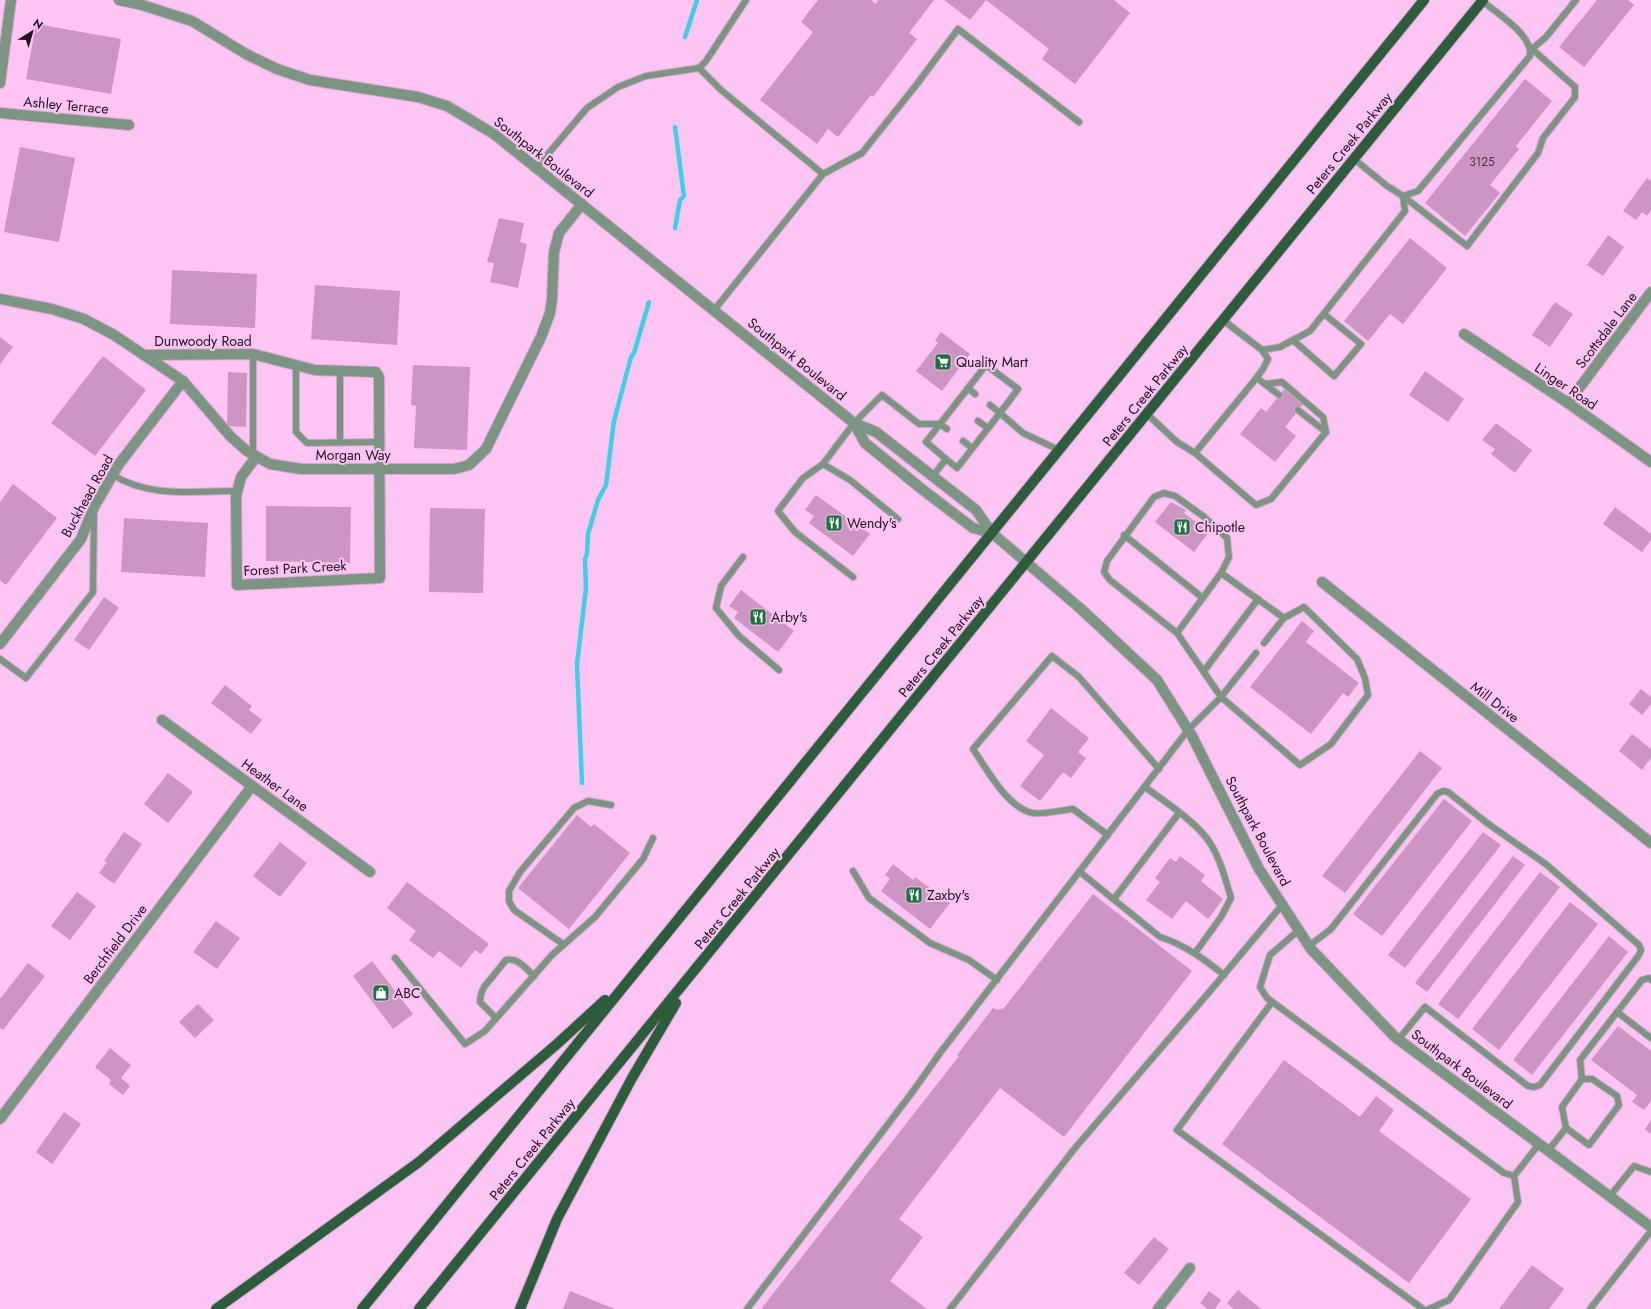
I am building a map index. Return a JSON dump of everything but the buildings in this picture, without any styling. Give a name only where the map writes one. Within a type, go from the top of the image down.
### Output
[{"type":"main road","points":[[362,1309],[630,976],[992,533],[1424,0]]},
{"type":"main road","name":"Peters Creek Parkway","points":[[419,1309],[691,976],[1482,0]]},
{"type":"main road","points":[[216,1309],[419,1162],[557,1044],[630,976]]},
{"type":"main road","points":[[520,1309],[557,1218],[632,1078],[691,976]]},
{"type":"street","points":[[0,83],[2,52],[11,0]]},
{"type":"street","name":"Southpark Boulevard","points":[[119,0],[142,5],[192,21],[246,54],[277,69],[303,78],[418,97],[447,106],[494,134],[854,423],[876,432],[976,510],[992,533],[1081,609],[1157,680],[1188,730],[1259,869],[1309,946],[1398,1040],[1651,1227]]},
{"type":"street","name":"Ashley Terrace","points":[[0,113],[129,125]]},
{"type":"street","name":"Morgan Way","points":[[0,299],[52,309],[84,319],[114,335],[183,381],[231,437],[255,456],[270,464],[286,467],[379,470],[454,469],[469,465],[486,449],[541,337],[550,312],[554,252],[559,233],[582,204]]},
{"type":"street","name":"Scottsdale Lane","points":[[1568,403],[1651,292]]},
{"type":"street","name":"Linger Road","points":[[1464,334],[1568,403],[1651,462]]},
{"type":"street","name":"Dunwoody Road","points":[[144,355],[253,354],[315,370],[376,372],[379,377],[379,470]]},
{"type":"street","name":"Buckhead Road","points":[[0,644],[81,539],[94,507],[113,475],[183,381]]},
{"type":"street","name":"Southpark Boulevard","points":[[854,423],[865,443],[923,490],[973,528],[992,533]]},
{"type":"street","name":"Forest Park Creek","points":[[255,456],[241,478],[237,491],[237,585],[380,578],[379,470]]},
{"type":"street","name":"Mill Drive","points":[[1322,582],[1651,844]]},
{"type":"street","name":"Heather Lane","points":[[162,720],[370,872]]},
{"type":"street","name":"Berchfield Drive","points":[[0,1119],[252,786]]},
{"type":"street","points":[[1158,1309],[1190,1268]]},
{"type":"lane","points":[[536,168],[586,108],[618,87],[646,76],[699,68],[706,61],[746,0]]},
{"type":"lane","points":[[1354,158],[1387,186],[1403,196],[1467,246],[1538,153],[1543,138],[1576,97],[1575,87],[1532,49],[1526,38],[1482,0]]},
{"type":"lane","points":[[1403,196],[1418,191],[1530,56],[1532,49],[1546,37],[1576,0]]},
{"type":"lane","points":[[715,310],[823,174],[862,153],[918,84],[958,29],[1079,122]]},
{"type":"lane","points":[[699,68],[721,90],[823,174]]},
{"type":"lane","points":[[1262,350],[1280,347],[1294,341],[1310,331],[1404,211],[1403,196]]},
{"type":"lane","points":[[1294,341],[1334,376],[1361,344],[1324,314]]},
{"type":"lane","points":[[1195,453],[1257,378],[1268,359],[1262,350],[1223,320]]},
{"type":"lane","points":[[253,354],[255,456]]},
{"type":"lane","points":[[986,365],[1018,389],[957,468],[926,442],[940,424],[958,406],[968,388],[986,365]]},
{"type":"lane","points":[[296,366],[296,432],[307,443],[379,442]]},
{"type":"lane","points":[[340,371],[340,442]]},
{"type":"lane","points":[[1257,378],[1279,396]]},
{"type":"lane","points":[[1147,414],[1177,442],[1195,453],[1256,505],[1271,499],[1326,432],[1324,417],[1282,382],[1265,384]]},
{"type":"lane","points":[[968,388],[975,394]]},
{"type":"lane","points":[[853,577],[794,532],[778,511],[803,478],[823,464],[854,423],[882,395],[919,424],[940,424],[947,429]]},
{"type":"lane","points":[[990,405],[1023,433],[1058,450]]},
{"type":"lane","points":[[1298,410],[1326,432]]},
{"type":"lane","points":[[978,421],[988,428]]},
{"type":"lane","points":[[963,441],[972,448]]},
{"type":"lane","points":[[933,476],[946,459]]},
{"type":"lane","points":[[823,464],[850,480],[898,519]]},
{"type":"lane","points":[[113,475],[127,484],[141,488],[166,491],[237,491]]},
{"type":"lane","points":[[1177,633],[1221,573],[1229,557],[1227,538],[1203,516],[1175,496],[1164,493],[1154,497],[1124,535],[1106,561],[1104,572],[1110,580],[1177,633],[1221,697],[1300,765],[1331,744],[1368,695],[1365,678],[1357,659],[1304,607],[1284,618],[1264,643]]},
{"type":"lane","points":[[0,658],[26,678],[93,592],[94,507]]},
{"type":"lane","points":[[1124,535],[1203,598]]},
{"type":"lane","points":[[743,557],[721,586],[716,608],[739,636],[779,670]]},
{"type":"lane","points":[[1221,573],[1284,618]]},
{"type":"lane","points":[[1204,672],[1258,600]]},
{"type":"lane","points":[[747,1309],[1188,730],[1221,697],[1256,653]]},
{"type":"lane","points":[[1108,835],[1072,809],[1033,814],[1016,806],[1001,789],[973,749],[1052,656],[1079,677],[1158,769]]},
{"type":"lane","points":[[1145,787],[1179,813],[1206,837],[1224,872],[1231,898],[1221,917],[1195,953]]},
{"type":"lane","points":[[1309,946],[1331,929],[1437,794],[1443,791],[1448,792],[1487,823],[1548,865],[1639,945],[1641,950],[1639,955],[1540,1085],[1534,1087],[1528,1086],[1425,1007],[1398,1040]]},
{"type":"lane","points":[[563,944],[514,910],[509,901],[509,891],[520,872],[574,808],[588,801],[611,805]]},
{"type":"lane","points":[[1114,899],[1179,813]]},
{"type":"lane","points":[[395,958],[465,1044],[485,1031],[563,944],[595,917],[643,860],[653,838]]},
{"type":"lane","points":[[853,871],[869,898],[930,943],[969,960],[997,980]]},
{"type":"lane","points":[[1080,872],[1160,937],[1195,953],[1224,975]]},
{"type":"lane","points":[[950,1309],[1075,1148],[1224,975],[1282,905]]},
{"type":"lane","points":[[1299,930],[1270,955],[1264,970],[1260,987],[1266,998],[1504,1173],[1514,1176]]},
{"type":"lane","points":[[496,1018],[480,1002],[481,994],[506,960],[511,959],[518,961],[534,976]]},
{"type":"lane","points":[[1582,1079],[1592,1079],[1617,1096],[1619,1105],[1589,1145],[1566,1128],[1562,1117],[1562,1107],[1582,1079],[1580,1060],[1642,980],[1649,978],[1651,980]]},
{"type":"lane","points":[[1272,1002],[1177,1130],[1423,1309]]},
{"type":"lane","points":[[1617,1012],[1651,1038]]},
{"type":"lane","points":[[1548,1151],[1566,1128]]},
{"type":"lane","points":[[1429,1309],[1449,1300],[1518,1202],[1514,1176],[1539,1144]]},
{"type":"lane","points":[[1610,1196],[1634,1166],[1651,1172]]},
{"type":"lane","points":[[1590,1309],[1651,1231]]},
{"type":"waterway","points":[[685,37],[697,0]]},
{"type":"waterway","points":[[675,127],[684,196],[680,200],[675,228]]},
{"type":"waterway","points":[[582,783],[577,664],[586,588],[585,559],[587,554],[588,534],[598,500],[606,485],[614,421],[631,357],[634,353],[649,302]]},
{"type":"place","name":"Quality Mart","points":[[943,362]]},
{"type":"place","name":"Wendy's","points":[[834,523]]},
{"type":"place","name":"Chipotle","points":[[1182,527]]},
{"type":"place","name":"Arby's","points":[[758,617]]},
{"type":"place","name":"Zaxby's","points":[[914,895]]},
{"type":"place","name":"ABC","points":[[381,993]]}]
